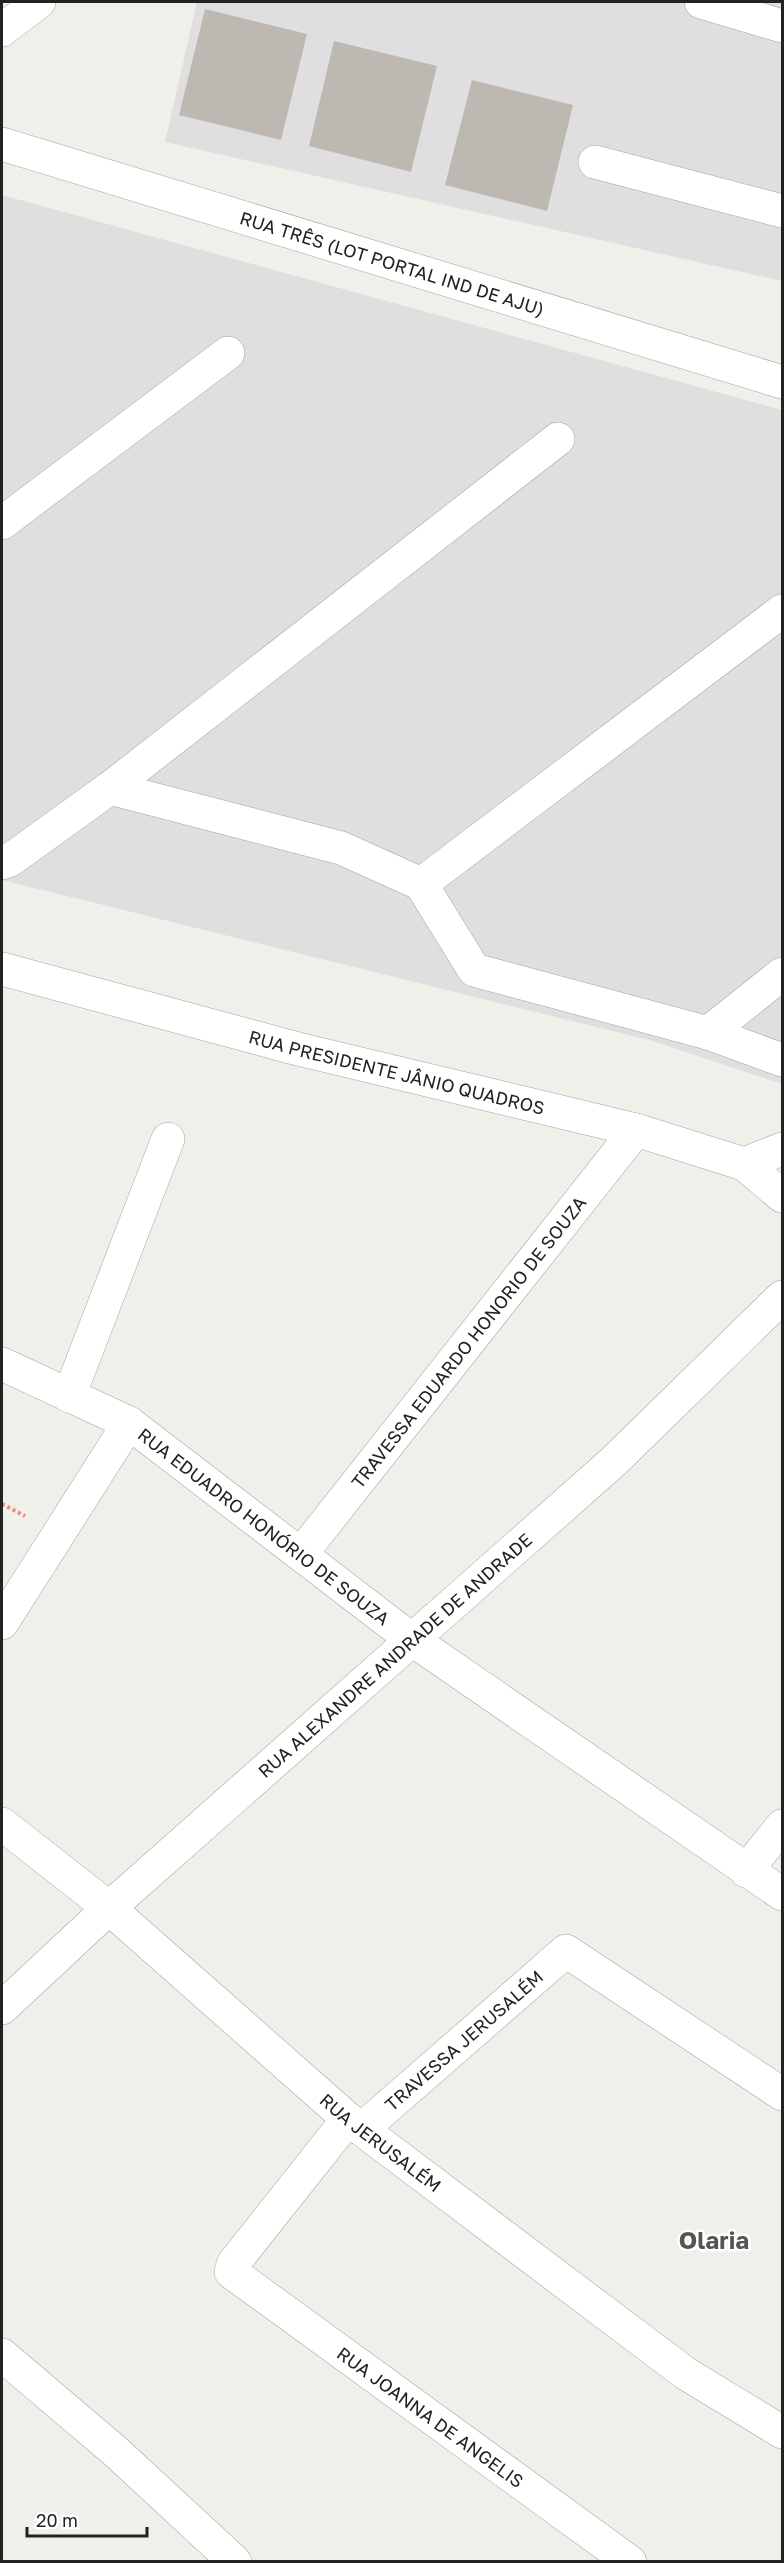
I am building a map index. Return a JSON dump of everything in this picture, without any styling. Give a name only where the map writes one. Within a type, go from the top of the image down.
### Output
[{"type":"street","points":[[2,30],[39,2]]},
{"type":"street","points":[[700,2],[783,26]]},
{"type":"street","name":"RUA TRÊS (LOT PORTAL IND DE AJU)","points":[[2,144],[783,382]]},
{"type":"street","points":[[595,162],[783,212]]},
{"type":"street","points":[[2,523],[228,353]]},
{"type":"street","points":[[2,864],[110,788],[558,439]]},
{"type":"street","points":[[421,884],[783,611]]},
{"type":"street","points":[[110,788],[341,848],[421,884],[474,970],[708,1033],[783,1060]]},
{"type":"street","name":"RUA PRESIDENTE JÂNIO QUADROS","points":[[2,969],[298,1048],[636,1130],[744,1164],[783,1196]]},
{"type":"street","points":[[708,1033],[783,974]]},
{"type":"street","name":"TRAVESSA EDUARDO HONORIO DE SOUZA","points":[[301,1554],[636,1130]]},
{"type":"street","points":[[69,1396],[168,1139]]},
{"type":"street","points":[[744,1164],[783,1149]]},
{"type":"street","name":"RUA ALEXANDRE ANDRADE DE ANDRADE","points":[[2,2008],[109,1908],[628,1449],[783,1297]]},
{"type":"street","name":"RUA EDUADRO HONÓRIO DE SOUZA","points":[[2,1364],[129,1424],[411,1639],[746,1871],[783,1894]]},
{"type":"street","points":[[2,1623],[129,1424]]},
{"type":"street","name":"RUA JERUSALÉM","points":[[2,1824],[109,1908],[355,2124],[685,2373],[761,2422],[783,2432]]},
{"type":"street","points":[[746,1871],[783,1826]]},
{"type":"street","name":"TRAVESSA JERUSALÉM","points":[[231,2272],[233,2264],[355,2124],[566,1951],[783,2094]]},
{"type":"street","name":"RUA JOANNA DE ANGELIS","points":[[231,2272],[630,2562]]},
{"type":"street","points":[[2,2355],[114,2451],[235,2562]]},
{"type":"shaded area","points":[[197,2],[782,2],[782,281],[165,142]]},
{"type":"shaded area","points":[[2,195],[782,410],[782,1084],[653,1041],[2,880]]},
{"type":"building","points":[[205,9],[307,34],[281,140],[179,115]]},
{"type":"building","points":[[334,41],[437,66],[411,172],[309,146]]},
{"type":"building","points":[[472,80],[573,105],[547,211],[445,185]]},
{"type":"district","name":"Olaria","points":[[714,2239]]}]
